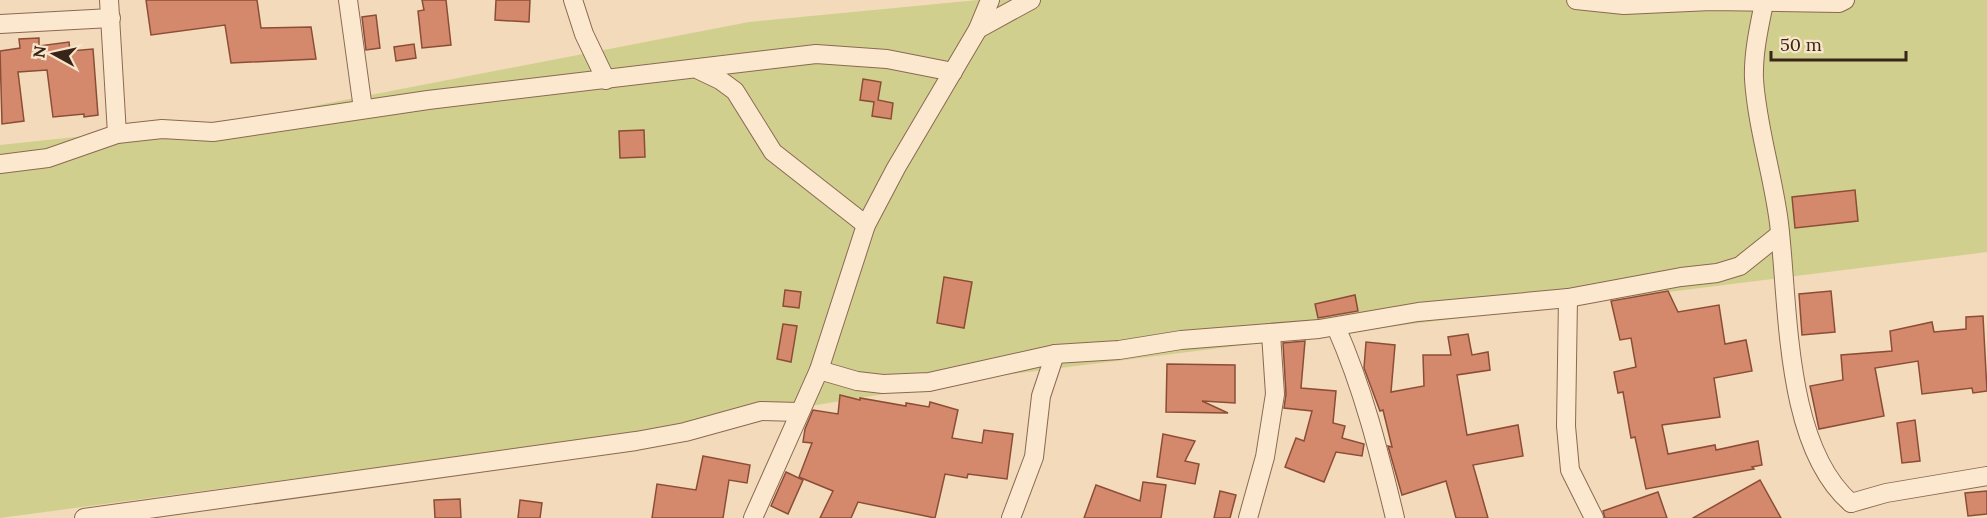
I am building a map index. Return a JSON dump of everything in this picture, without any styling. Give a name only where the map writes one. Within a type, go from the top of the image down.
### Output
[{"type":"street","points":[[348,0],[363,109]]},
{"type":"street","points":[[573,0],[584,34],[606,80]]},
{"type":"street","points":[[753,518],[819,370],[866,225],[896,168],[978,29],[990,0]]},
{"type":"street","points":[[978,29],[1031,0]]},
{"type":"street","points":[[1576,0],[1624,4],[1840,1]]},
{"type":"street","points":[[1764,3],[1756,40],[1754,79],[1780,234],[1791,348],[1801,411],[1819,462],[1849,510],[1886,493],[1987,476]]},
{"type":"street","points":[[0,24],[110,9],[117,134]]},
{"type":"street","points":[[0,164],[48,158],[117,134],[162,129],[213,132],[363,109],[816,54],[852,54],[887,58],[953,72]]},
{"type":"street","points":[[698,70],[720,80],[735,92],[773,152],[866,225]]},
{"type":"street","points":[[819,370],[875,383],[929,382],[1054,354],[1119,350],[1181,340],[1336,327],[1418,312],[1568,298],[1732,268],[1758,254],[1780,234]]},
{"type":"street","points":[[1568,298],[1566,426],[1570,470],[1594,518]]},
{"type":"street","points":[[1336,327],[1359,381],[1395,518]]},
{"type":"street","points":[[1248,518],[1265,457],[1275,394],[1272,333]]},
{"type":"street","points":[[1011,518],[1034,457],[1041,396],[1054,354]]},
{"type":"street","points":[[84,518],[636,441],[684,432],[761,411],[799,412]]},
{"type":"shaded area","points":[[978,0],[1987,0],[1987,252],[989,377],[680,427],[0,518],[0,145],[246,119],[749,22]]},
{"type":"building","points":[[146,0],[257,0],[261,28],[311,27],[316,59],[231,63],[225,25],[151,35]]},
{"type":"building","points":[[422,0],[446,0],[451,45],[422,48],[418,11],[424,10]]},
{"type":"building","points":[[496,0],[530,0],[529,22],[495,20]]},
{"type":"building","points":[[376,15],[380,48],[366,50],[362,17]]},
{"type":"building","points":[[39,38],[39,46],[69,42],[70,51],[93,49],[98,115],[53,117],[47,70],[18,72],[24,121],[2,124],[0,51],[20,48],[19,39]]},
{"type":"building","points":[[414,44],[416,58],[396,61],[394,47]]},
{"type":"building","points":[[863,79],[881,82],[878,100],[893,103],[891,119],[872,116],[874,102],[860,100]]},
{"type":"building","points":[[644,130],[645,157],[620,158],[619,131]]},
{"type":"building","points":[[1855,190],[1858,221],[1795,228],[1792,197]]},
{"type":"building","points":[[944,277],[972,282],[964,328],[937,323]]},
{"type":"building","points":[[785,290],[801,292],[799,308],[783,306]]},
{"type":"building","points":[[1668,291],[1678,312],[1719,305],[1725,344],[1746,340],[1752,371],[1714,378],[1720,417],[1662,425],[1668,454],[1715,445],[1716,450],[1758,441],[1762,465],[1752,467],[1754,469],[1646,489],[1635,437],[1631,438],[1623,392],[1618,393],[1614,372],[1636,367],[1631,338],[1620,340],[1611,301]]},
{"type":"building","points":[[1831,291],[1835,332],[1802,335],[1799,294]]},
{"type":"building","points":[[1355,295],[1358,311],[1318,318],[1315,304]]},
{"type":"building","points":[[1983,316],[1987,391],[1973,393],[1972,388],[1922,394],[1918,361],[1875,368],[1884,416],[1819,429],[1810,386],[1843,380],[1841,355],[1892,351],[1890,331],[1932,322],[1934,332],[1966,329],[1966,317]]},
{"type":"building","points":[[783,324],[797,326],[791,362],[777,359]]},
{"type":"building","points":[[1468,334],[1472,355],[1488,352],[1490,370],[1457,375],[1467,435],[1518,425],[1523,456],[1473,465],[1488,518],[1456,518],[1446,481],[1402,495],[1388,446],[1392,447],[1383,410],[1380,411],[1364,368],[1366,342],[1395,345],[1391,392],[1424,386],[1423,355],[1451,355],[1448,337]]},
{"type":"building","points":[[1305,341],[1301,388],[1336,391],[1333,423],[1345,426],[1342,438],[1364,444],[1362,456],[1336,452],[1324,482],[1285,467],[1296,438],[1304,441],[1312,411],[1284,408],[1286,394],[1283,343]]},
{"type":"building","points":[[1167,364],[1235,365],[1235,403],[1202,401],[1228,413],[1166,412]]},
{"type":"building","points":[[840,395],[906,406],[906,403],[929,407],[930,402],[958,410],[952,438],[982,443],[984,430],[1013,434],[1007,479],[968,474],[967,478],[945,474],[935,518],[858,502],[851,518],[820,518],[833,491],[799,477],[812,443],[803,442],[805,429],[813,410],[838,414]]},
{"type":"building","points":[[1915,420],[1920,461],[1902,463],[1897,423]]},
{"type":"building","points":[[1163,434],[1195,441],[1185,461],[1199,464],[1195,484],[1157,477]]},
{"type":"building","points":[[703,456],[750,465],[747,483],[729,480],[723,518],[652,518],[657,484],[696,490]]},
{"type":"building","points":[[786,472],[803,480],[788,514],[771,506]]},
{"type":"building","points":[[1760,480],[1781,518],[1693,518]]},
{"type":"building","points":[[1143,482],[1166,485],[1161,518],[1084,518],[1096,485],[1140,501]]},
{"type":"building","points":[[1220,491],[1236,495],[1230,518],[1214,518]]},
{"type":"building","points":[[1987,491],[1987,514],[1968,516],[1965,493]]},
{"type":"building","points":[[1658,492],[1667,518],[1605,518],[1603,511]]},
{"type":"building","points":[[460,499],[461,518],[435,518],[434,500]]},
{"type":"building","points":[[520,500],[542,503],[540,518],[518,518]]}]
